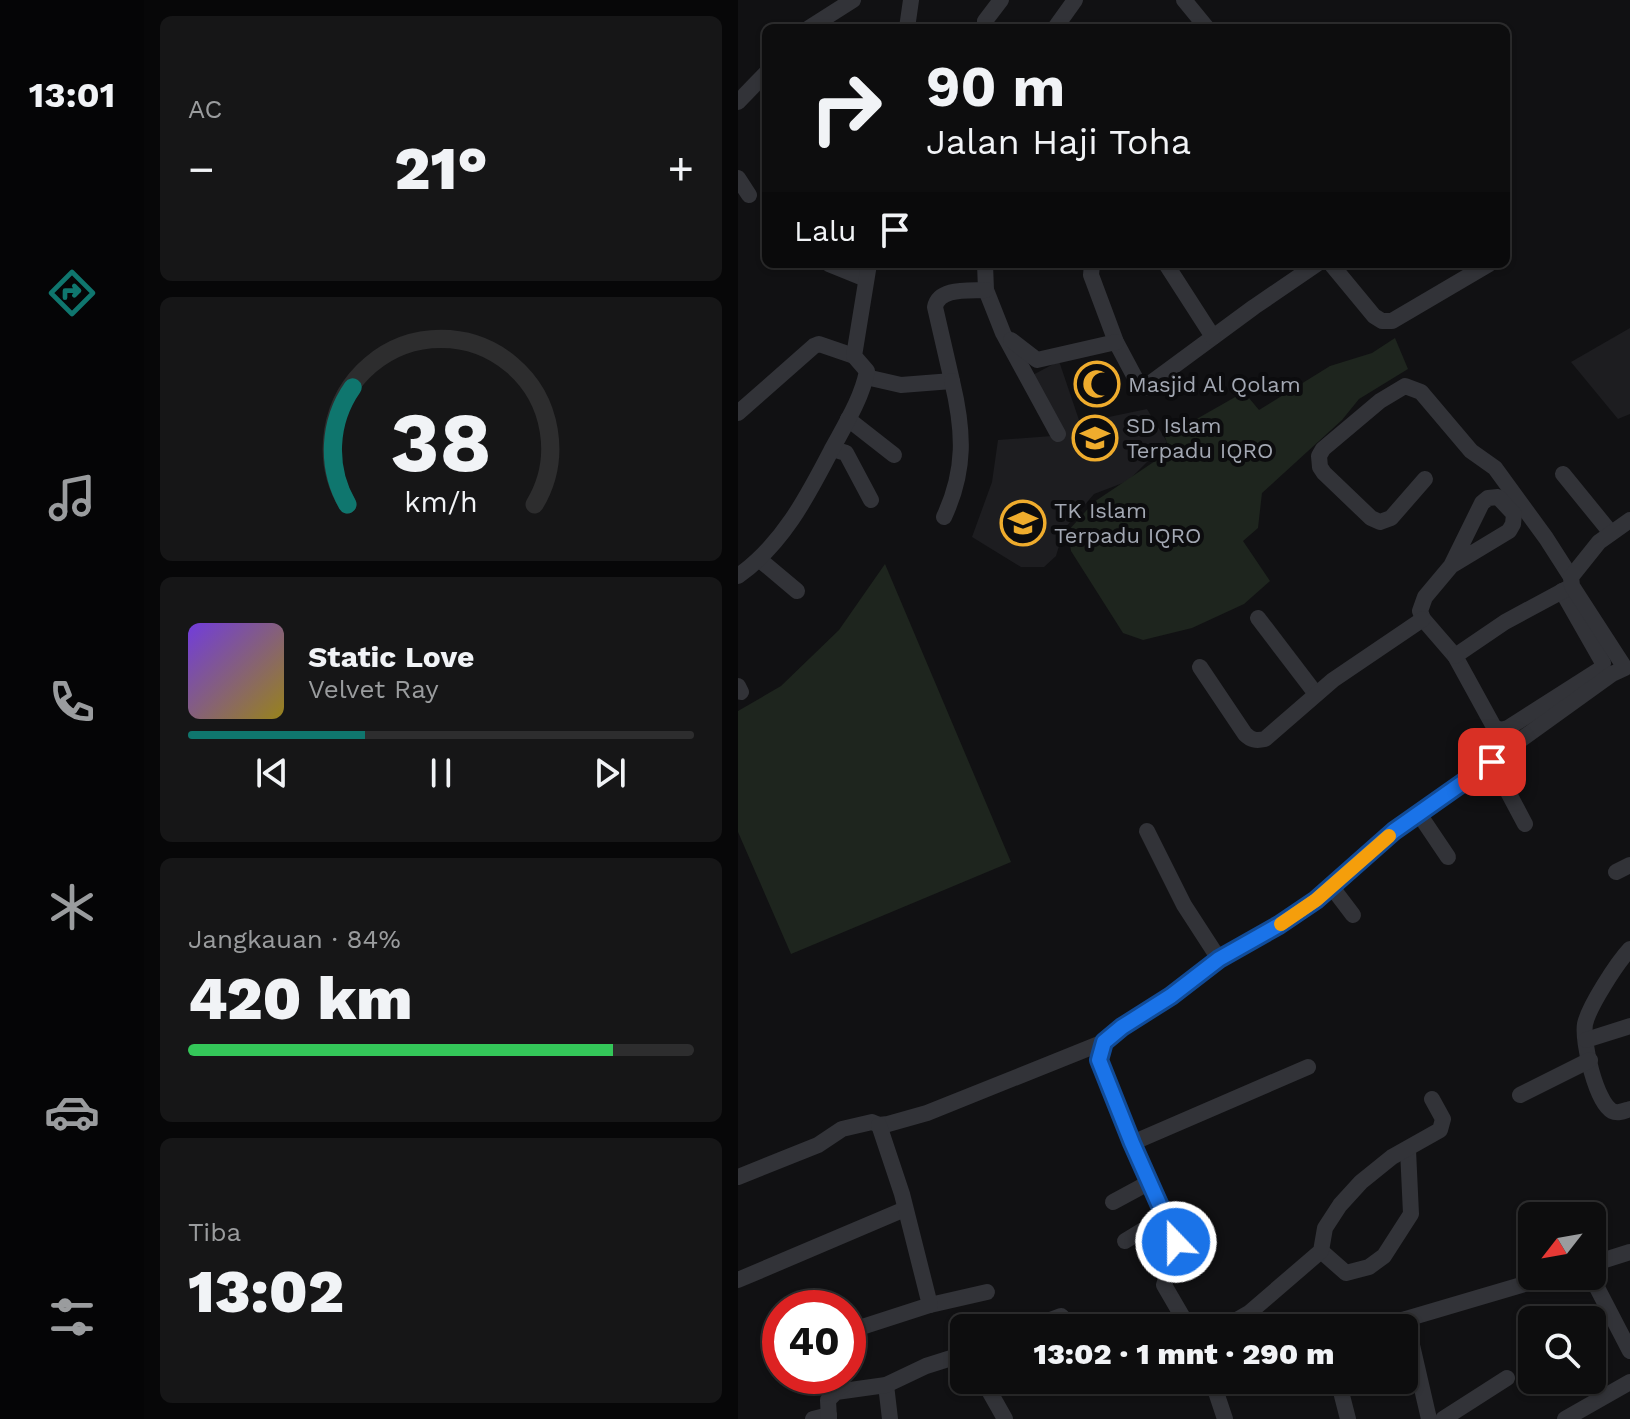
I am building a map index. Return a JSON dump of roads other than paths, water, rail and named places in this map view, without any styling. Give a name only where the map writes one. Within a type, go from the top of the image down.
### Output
[{"type":"street","points":[[815,24],[853,0]]},
{"type":"street","points":[[908,24],[911,0]]},
{"type":"street","points":[[985,21],[1001,0]]},
{"type":"street","points":[[1058,24],[1075,0]]},
{"type":"street","points":[[1184,0],[1204,24]]},
{"type":"street","points":[[738,102],[762,77]]},
{"type":"street","points":[[738,178],[749,195]]},
{"type":"street","points":[[985,268],[986,290],[1003,333],[1058,434]]},
{"type":"street","points":[[1092,268],[1091,275],[1116,342],[1140,387],[1144,388],[1311,268]]},
{"type":"street","points":[[1169,268],[1213,337]]},
{"type":"street","points":[[1334,268],[1374,316],[1382,321],[1392,321],[1482,268]]},
{"type":"street","points":[[854,356],[868,271]]},
{"type":"street","points":[[944,517],[954,495],[962,432],[935,307],[943,294],[986,290]]},
{"type":"street","points":[[1003,333],[1037,360],[1116,342]]},
{"type":"street","points":[[738,413],[819,344],[854,356],[867,371],[833,449],[788,527],[760,560],[738,576]]},
{"type":"street","points":[[866,377],[901,385],[952,381]]},
{"type":"street","points":[[1425,479],[1391,518],[1380,522],[1371,518],[1320,467],[1319,456],[1323,449],[1380,401],[1405,386],[1421,392],[1471,451],[1495,468],[1546,538],[1603,663],[1602,668],[1508,728],[1501,730],[1494,727],[1455,656],[1423,619],[1420,611],[1425,597],[1451,566]]},
{"type":"street","points":[[848,419],[894,455]]},
{"type":"street","points":[[833,449],[846,453],[871,500]]},
{"type":"street","points":[[1563,474],[1611,533]]},
{"type":"street","points":[[1455,656],[1568,585],[1599,542],[1630,520]]},
{"type":"street","points":[[760,560],[797,591]]},
{"type":"street","points":[[1568,585],[1627,673]]},
{"type":"street","points":[[1258,618],[1316,694]]},
{"type":"street","points":[[1200,667],[1250,739],[1265,739],[1316,694],[1423,619]]},
{"type":"street","points":[[738,1177],[818,1145],[842,1129],[872,1122],[879,1125],[927,1113],[1104,1042],[1219,959],[1279,925],[1419,814],[1612,674],[1627,673]]},
{"type":"street","points":[[1492,762],[1525,824]]},
{"type":"street","points":[[1419,814],[1448,857]]},
{"type":"street","points":[[1147,831],[1184,905],[1219,959]]},
{"type":"street","points":[[1331,886],[1353,915]]},
{"type":"street","points":[[1630,949],[1613,971],[1585,1024],[1590,1060],[1601,1101],[1617,1113],[1630,1109]]},
{"type":"street","points":[[1586,1040],[1630,1026]]},
{"type":"street","points":[[1104,1042],[1099,1060],[1132,1143],[1174,1234],[1176,1249],[1164,1285],[1181,1314]]},
{"type":"street","points":[[1520,1095],[1590,1060]]},
{"type":"street","points":[[1132,1143],[1308,1067]]},
{"type":"street","points":[[1247,1314],[1321,1251],[1325,1228],[1361,1182],[1392,1157],[1440,1130],[1443,1119],[1432,1099]]},
{"type":"street","points":[[879,1125],[930,1305]]},
{"type":"street","points":[[1321,1251],[1346,1273],[1369,1267],[1384,1256],[1411,1214],[1408,1150]]},
{"type":"street","points":[[1113,1202],[1150,1182]]},
{"type":"street","points":[[738,1280],[905,1209]]},
{"type":"street","points":[[1125,1241],[1166,1216]]},
{"type":"street","points":[[1606,1260],[1630,1252]]},
{"type":"street","points":[[1418,1315],[1518,1286]]},
{"type":"street","points":[[1598,1290],[1630,1351]]},
{"type":"street","points":[[866,1326],[930,1305],[987,1292]]},
{"type":"street","points":[[824,1418],[828,1400],[836,1392],[886,1385],[950,1358]]},
{"type":"street","points":[[1418,1371],[1429,1419]]},
{"type":"street","points":[[1443,1419],[1507,1378]]},
{"type":"street","points":[[1565,1419],[1630,1382]]},
{"type":"street","points":[[886,1385],[890,1419]]},
{"type":"street","points":[[985,1394],[991,1419]]},
{"type":"street","points":[[990,1394],[1005,1419]]},
{"type":"street","points":[[1217,1394],[1225,1419]]},
{"type":"street","points":[[1342,1394],[1348,1419]]},
{"type":"place","name":"Masjid Al Qolam","points":[[1097,384]]},
{"type":"place","name":"SD Islam Terpadu IQRO","points":[[1095,438]]},
{"type":"place","name":"TK Islam Terpadu IQRO","points":[[1023,523]]}]
